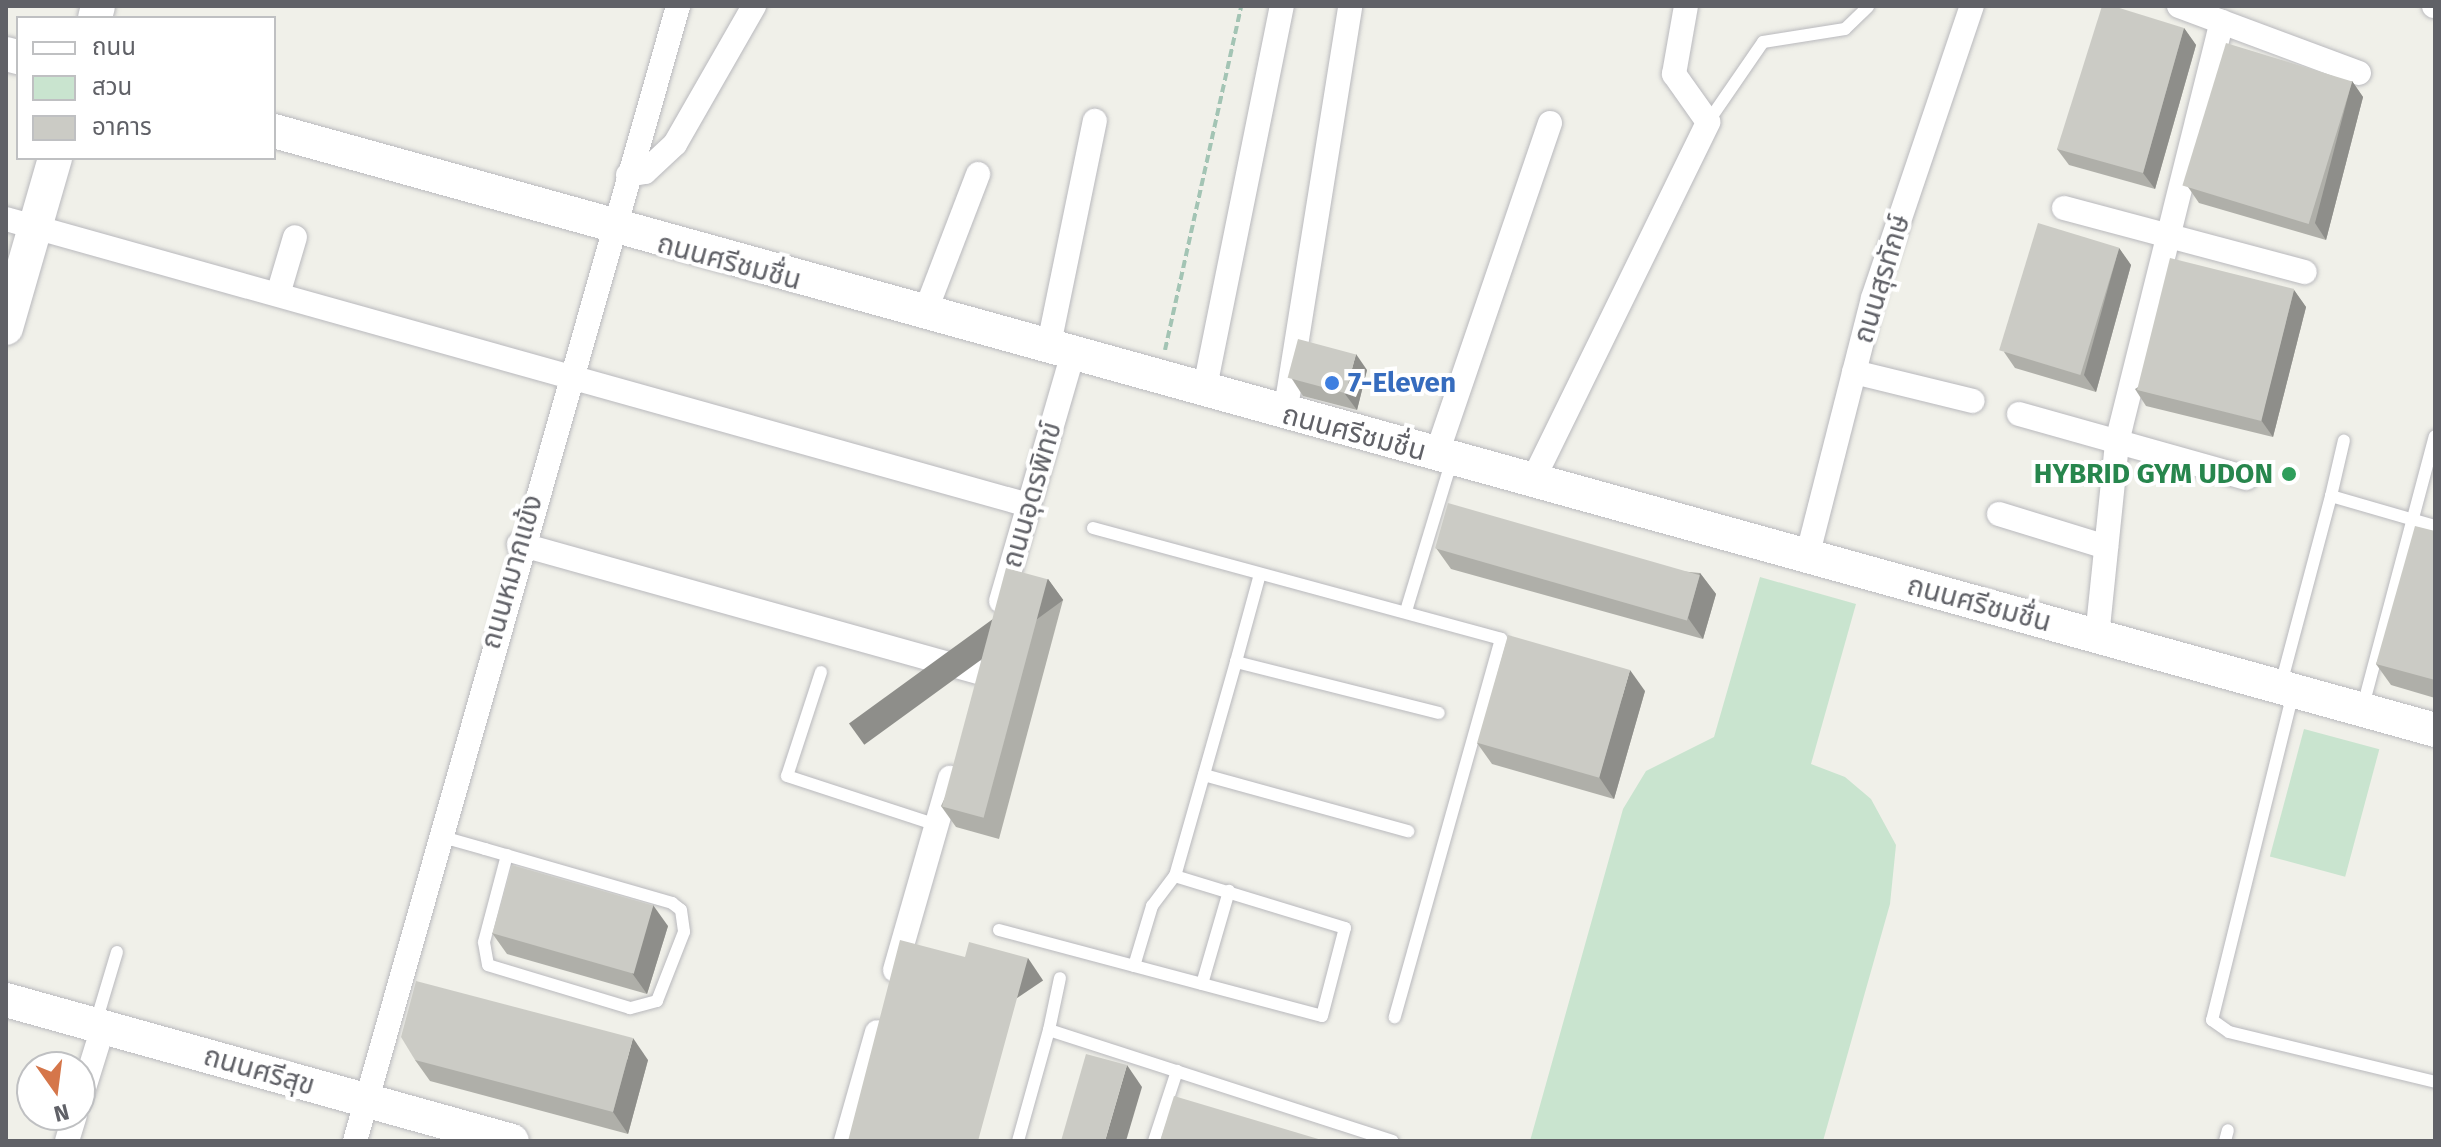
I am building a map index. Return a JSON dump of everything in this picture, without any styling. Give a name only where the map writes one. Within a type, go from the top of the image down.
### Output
[{"type":"street","name":"ถนนหมากแข้ง","points":[[355,1141],[519,544],[678,6]]},
{"type":"street","points":[[628,175],[645,172],[675,144],[754,6]]},
{"type":"street","points":[[1204,392],[1282,6]]},
{"type":"street","points":[[1532,482],[1708,122],[1674,74],[1686,6]]},
{"type":"street","name":"ถนนสุรทักษ์","points":[[1807,557],[1854,372],[1972,6]]},
{"type":"street","points":[[2179,6],[2359,73]]},
{"type":"street","points":[[1285,414],[1350,8]]},
{"type":"street","points":[[2097,637],[2117,442],[2222,22]]},
{"type":"street","name":"ถนนอุดรพิทข์","points":[[972,703],[1028,505],[1060,352],[1095,121]]},
{"type":"street","points":[[1444,458],[1550,123]]},
{"type":"street","name":"ถนนศรีชมชื่น","points":[[276,132],[611,229],[2435,730]]},
{"type":"street","points":[[6,328],[21,222],[54,160]]},
{"type":"street","points":[[924,315],[978,174]]},
{"type":"street","points":[[2064,208],[2305,272]]},
{"type":"street","points":[[21,222],[279,291],[568,378],[1028,505]]},
{"type":"street","points":[[279,291],[295,237]]},
{"type":"street","points":[[1854,372],[1973,401]]},
{"type":"street","points":[[2019,414],[2246,478]]},
{"type":"street","points":[[1999,514],[2106,547]]},
{"type":"street","points":[[519,544],[981,673]]},
{"type":"street","points":[[846,1141],[959,749]]},
{"type":"street","name":"ถนนศรีสุข","points":[[6,1000],[367,1101],[478,1136],[512,1141]]},
{"type":"street","points":[[93,1051],[99,1026]]},
{"type":"lane","points":[[1708,122],[1763,42],[1845,29],[1868,7]]},
{"type":"lane","points":[[2362,710],[2435,436]]},
{"type":"lane","points":[[2344,440],[2212,1020],[2229,1032],[2435,1082]]},
{"type":"lane","points":[[1406,611],[1444,458]]},
{"type":"lane","points":[[2331,496],[2435,526]]},
{"type":"lane","points":[[1093,528],[1501,639],[1395,1017]]},
{"type":"lane","points":[[1134,966],[1152,906],[1175,876],[1260,574]]},
{"type":"lane","points":[[1236,662],[1439,713]]},
{"type":"lane","points":[[821,672],[787,776],[937,825]]},
{"type":"lane","points":[[1204,775],[1408,831]]},
{"type":"lane","points":[[439,836],[507,855],[681,910],[684,932],[657,1001],[630,1008],[488,965],[484,942],[507,855]]},
{"type":"lane","points":[[999,930],[1322,1016],[1345,928],[1175,876]]},
{"type":"lane","points":[[1202,984],[1229,891]]},
{"type":"lane","points":[[99,1026],[117,952]]},
{"type":"lane","points":[[1018,1141],[1060,978]]},
{"type":"lane","points":[[1049,1030],[1392,1141]]},
{"type":"lane","points":[[1154,1141],[1177,1071]]},
{"type":"path","points":[[1159,380],[1241,6]]},
{"type":"green space","points":[[1760,577],[1856,604],[1811,764],[1845,777],[1871,799],[1896,845],[1890,904],[1823,1141],[1530,1141],[1623,809],[1646,771],[1714,737]]},
{"type":"green space","points":[[2304,729],[2379,749],[2345,877],[2270,857]]},
{"type":"building","points":[[2102,6],[2113,6],[2184,28],[2143,173],[2057,149]]},
{"type":"building","points":[[2226,43],[2352,82],[2309,224],[2182,185]]},
{"type":"building","points":[[2038,223],[2119,248],[2080,375],[1999,350]]},
{"type":"building","points":[[2170,258],[2294,289],[2261,421],[2137,390]]},
{"type":"building","points":[[1298,339],[1356,355],[1346,393],[1288,378]]},
{"type":"building","points":[[1448,503],[1700,575],[1687,620],[1435,548]]},
{"type":"building","points":[[2415,526],[2435,531],[2435,680],[2376,664]]},
{"type":"building","points":[[1006,568],[1048,579],[984,818],[942,807]]},
{"type":"building","points":[[1508,635],[1630,670],[1599,778],[1477,743]]},
{"type":"building","points":[[512,865],[653,906],[634,974],[492,933]]},
{"type":"building","points":[[900,940],[965,957],[969,942],[1028,958],[978,1141],[848,1141]]},
{"type":"building","points":[[416,981],[633,1038],[613,1112],[415,1060],[401,1037]]},
{"type":"building","points":[[1086,1054],[1127,1065],[1105,1141],[1061,1141]]},
{"type":"building","points":[[1174,1096],[1325,1141],[1160,1141]]},
{"type":"place","name":"7-Eleven","points":[[1332,383]]},
{"type":"place","name":"HYBRID GYM UDON","points":[[2289,474]]}]
